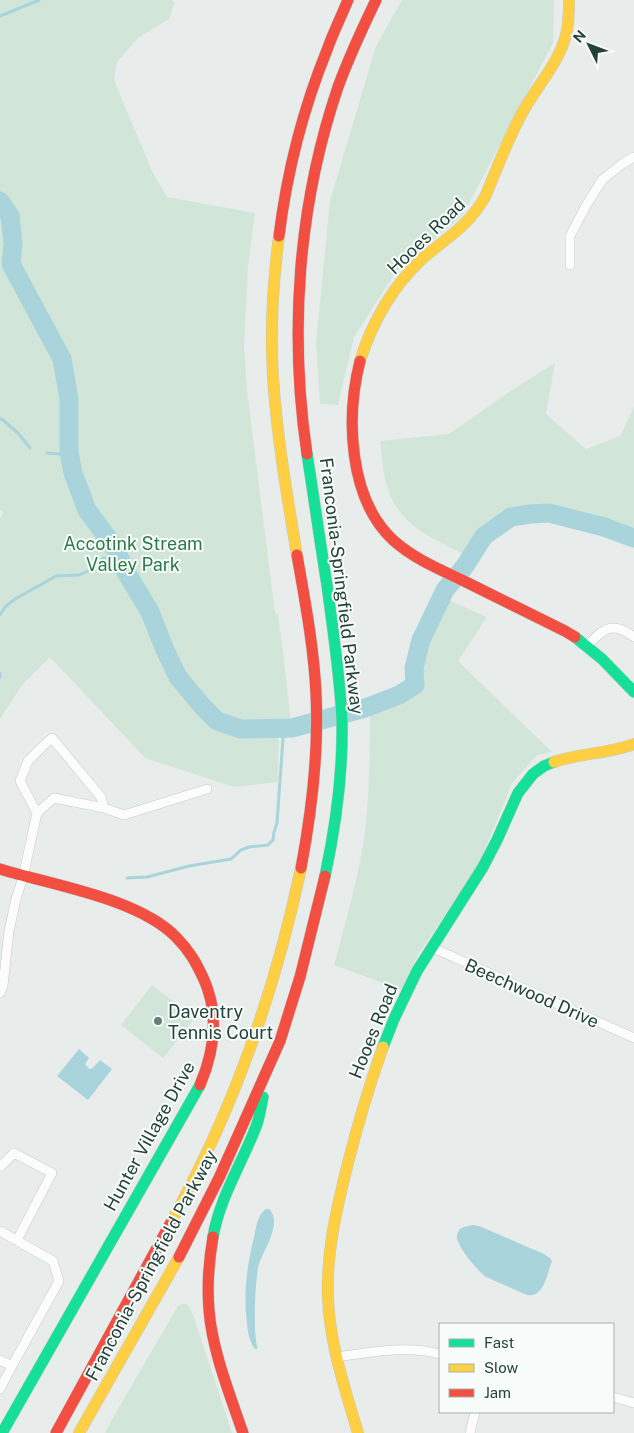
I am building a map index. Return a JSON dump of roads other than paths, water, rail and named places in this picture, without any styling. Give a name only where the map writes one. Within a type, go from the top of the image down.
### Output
[{"type":"main road","name":"Franconia-Springfield Parkway","points":[[56,1433],[118,1317],[172,1223],[220,1124],[247,1056],[273,978],[306,843],[316,772],[317,711],[312,658],[278,429],[273,374],[273,299],[280,224],[294,150],[316,77],[348,0]]},
{"type":"main road","name":"Franconia-Springfield Parkway","points":[[79,1433],[202,1214],[233,1149],[274,1055],[299,981],[317,912],[332,839],[341,774],[342,710],[337,654],[302,422],[298,366],[298,292],[306,218],[321,146],[331,110],[344,75],[376,0]]},
{"type":"main road","name":"Hooes Road","points":[[569,0],[569,28],[563,47],[552,68],[530,98],[520,117],[486,197],[479,209],[464,227],[427,255],[403,280],[377,319],[366,342],[352,392],[351,420],[354,454],[364,494],[373,515],[387,534],[404,549],[429,564],[565,631],[587,646],[621,677],[634,692]]},
{"type":"main road","name":"Hooes Road","points":[[358,1433],[337,1356],[328,1301],[328,1263],[343,1185],[371,1079],[385,1040],[416,972],[482,868],[516,795],[528,779],[540,769],[556,761],[616,750],[634,744]]},
{"type":"main road","name":"Hunter Village Drive","points":[[0,870],[97,896],[133,908],[161,924],[183,944],[201,972],[211,999],[214,1030],[210,1060],[200,1085],[2,1433]]},
{"type":"main road","points":[[243,1433],[220,1363],[212,1329],[208,1302],[209,1258],[215,1223],[228,1188],[257,1123],[274,1055]]},
{"type":"main road","points":[[46,1433],[76,1380],[118,1317]]},
{"type":"street","points":[[570,265],[570,236],[587,204],[602,180],[634,157]]},
{"type":"street","points":[[587,646],[606,628],[619,629],[634,638]]},
{"type":"street","points":[[37,813],[20,781],[28,761],[52,738],[101,797],[104,808]]},
{"type":"street","points":[[0,993],[3,986],[9,931],[37,813],[54,798],[104,808],[124,815],[207,789]]},
{"type":"street","name":"Beechwood Drive","points":[[431,948],[634,1038]]},
{"type":"street","points":[[0,1167],[14,1153],[52,1173],[17,1240]]},
{"type":"street","points":[[0,1231],[53,1261],[59,1281],[0,1389]]},
{"type":"street","points":[[337,1356],[408,1350],[439,1354]]},
{"type":"street","points":[[0,1360],[12,1366]]},
{"type":"street","points":[[614,1397],[634,1403]]},
{"type":"street","points":[[470,1433],[475,1413]]},
{"type":"water","points":[[79,1049],[89,1058],[85,1064],[89,1069],[93,1068],[100,1060],[112,1069],[88,1100],[57,1076]]},
{"type":"water","points":[[266,1209],[269,1209],[273,1215],[274,1222],[273,1230],[258,1268],[255,1307],[257,1349],[255,1349],[250,1340],[247,1327],[246,1280],[257,1222]]},
{"type":"water","points":[[472,1225],[479,1226],[550,1258],[552,1261],[541,1289],[533,1295],[527,1295],[486,1277],[477,1269],[459,1245],[457,1239],[461,1228]]},
{"type":"waterway","points":[[0,16],[39,0]]},
{"type":"waterway","points":[[0,201],[10,216],[13,243],[11,264],[62,359],[69,399],[69,452],[73,473],[87,510],[115,548],[126,572],[150,612],[178,677],[217,721],[241,729],[292,728],[365,708],[399,695],[415,685],[414,668],[421,640],[445,590],[465,566],[484,536],[511,517],[549,513],[604,527],[634,538]]},
{"type":"waterway","points":[[0,419],[18,433],[30,448]]},
{"type":"waterway","points":[[47,453],[61,454],[70,459]]},
{"type":"waterway","points":[[0,615],[5,607],[15,599],[56,576],[79,575],[95,568],[103,558],[120,560]]},
{"type":"waterway","points":[[127,878],[147,877],[189,866],[231,859],[241,850],[268,845],[273,840],[277,823],[283,738],[292,728]]},
{"type":"place","name":"Daventry Tennis Court","points":[[158,1021]]},
{"type":"park label","name":"Accotink Stream Valley Park","points":[[133,553]]}]
